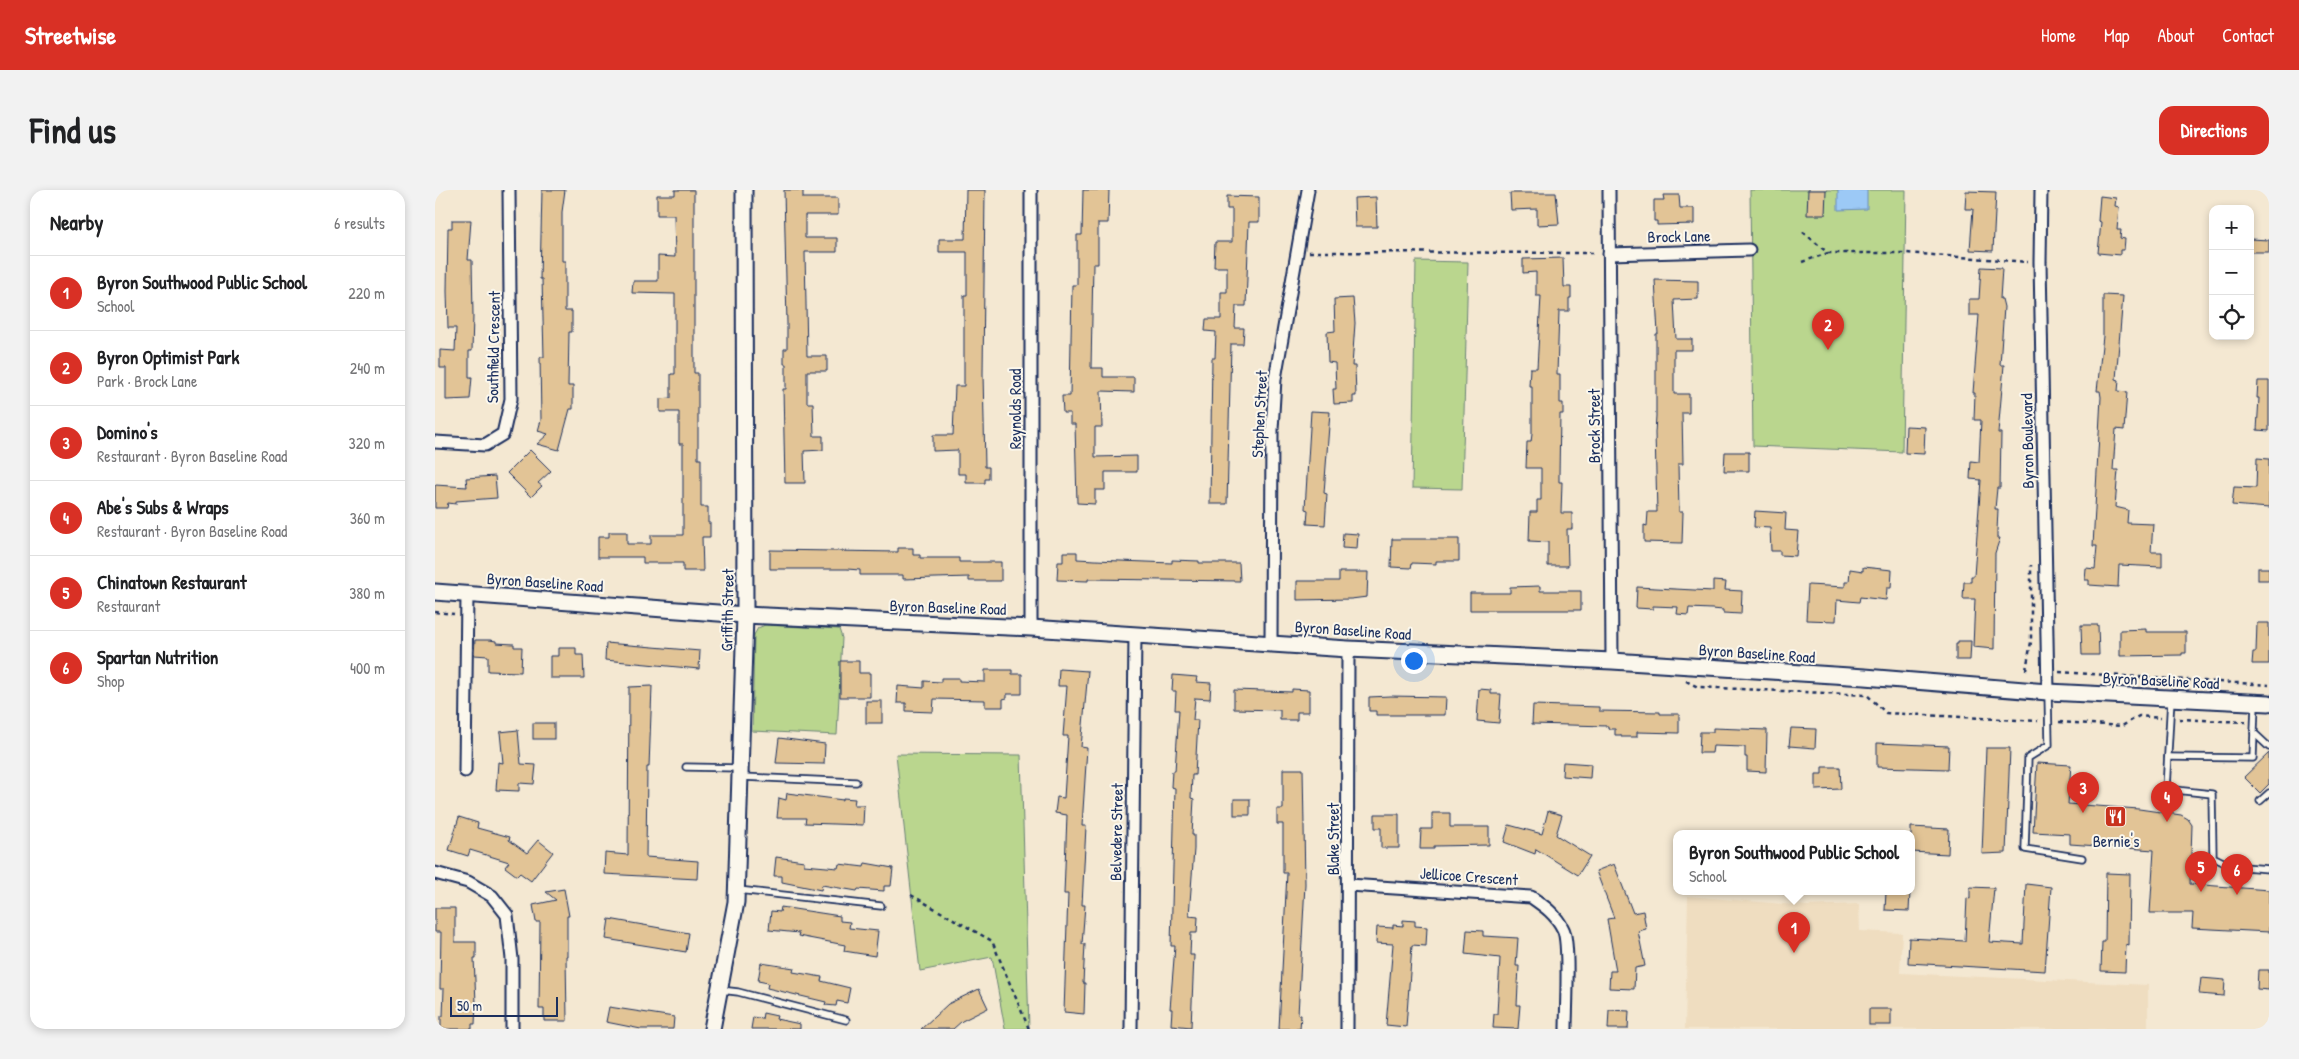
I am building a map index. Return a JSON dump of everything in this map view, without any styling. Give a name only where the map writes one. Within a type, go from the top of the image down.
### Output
[{"type":"main road","name":"Griffith Street","points":[[712,1029],[736,902],[745,615],[744,190]]},
{"type":"main road","name":"Byron Baseline Road","points":[[435,592],[745,615],[1031,628],[1135,636],[1271,642],[1348,649],[1865,677],[2049,692],[2262,703]]},
{"type":"street","name":"Southfield Crescent","points":[[435,442],[485,444],[503,434],[511,399],[509,190]]},
{"type":"street","name":"Reynolds Road","points":[[1031,190],[1031,628]]},
{"type":"street","name":"Stephen Street","points":[[1271,642],[1275,379],[1308,190]]},
{"type":"street","name":"Brock Street","points":[[1609,190],[1613,662]]},
{"type":"street","name":"Byron Boulevard","points":[[2041,190],[2040,262],[2049,692]]},
{"type":"street","name":"Brock Lane","points":[[1609,254],[1749,250]]},
{"type":"street","points":[[465,771],[467,594]]},
{"type":"street","name":"Belvedere Street","points":[[1131,1029],[1135,636]]},
{"type":"street","name":"Blake Street","points":[[1347,1029],[1349,885],[1348,649]]},
{"type":"street","points":[[435,873],[468,882],[492,896],[507,915],[512,959],[512,1029]]},
{"type":"street","name":"Jellicoe Crescent","points":[[1349,885],[1531,897],[1550,910],[1564,930],[1567,971],[1566,1029]]},
{"type":"lane","points":[[2049,692],[2049,745],[2028,758],[2025,850],[2082,858]]},
{"type":"lane","points":[[2171,698],[2166,789],[2212,794],[2213,857],[2231,866],[2269,869]]},
{"type":"lane","points":[[2168,757],[2253,758],[2255,722],[2262,703]]},
{"type":"lane","points":[[2255,733],[2269,747]]},
{"type":"lane","points":[[687,768],[856,782]]},
{"type":"lane","points":[[2259,801],[2269,793]]},
{"type":"lane","points":[[736,889],[881,906]]},
{"type":"lane","points":[[719,990],[738,992],[846,1020]]},
{"type":"path","points":[[1803,232],[1828,253]]},
{"type":"path","points":[[1309,252],[1593,253]]},
{"type":"path","points":[[1802,262],[1828,253],[1906,253],[2040,262]]},
{"type":"path","points":[[435,612],[458,614]]},
{"type":"path","points":[[2048,671],[2269,685]]},
{"type":"path","points":[[1682,680],[1698,687],[1867,695],[1886,713],[2122,726],[2139,716],[2255,722]]},
{"type":"path","points":[[911,895],[992,941],[1029,1029]]},
{"type":"shaded area","points":[[1688,896],[1807,906],[1859,904],[1860,931],[1902,933],[1900,973],[2148,985],[2148,1029],[1685,1029]]},
{"type":"green space","points":[[1750,190],[1906,190],[1902,452],[1753,446]]},
{"type":"green space","points":[[1416,261],[1468,262],[1462,489],[1412,488]]},
{"type":"green space","points":[[765,625],[839,629],[842,638],[837,735],[752,731],[754,635],[758,628]]},
{"type":"green space","points":[[896,754],[1021,755],[1029,1029],[1005,1029],[992,957],[920,971]]},
{"type":"water","points":[[1838,190],[1867,190],[1867,209],[1838,210]]},
{"type":"building","points":[[542,190],[565,190],[562,212],[562,261],[565,261],[565,311],[572,311],[572,332],[569,332],[568,386],[573,386],[573,409],[570,409],[559,450],[537,444],[548,434],[538,431],[541,420],[540,357],[544,357],[542,279],[540,279]]},
{"type":"building","points":[[675,190],[694,190],[694,373],[698,373],[698,459],[701,459],[701,507],[708,507],[708,523],[710,523],[710,537],[702,537],[703,571],[683,571],[683,563],[643,563],[643,557],[598,557],[598,537],[609,537],[609,532],[627,532],[627,544],[651,544],[651,535],[683,535],[683,444],[679,444],[679,412],[660,412],[660,399],[671,398],[671,374],[675,374],[675,294],[632,293],[633,281],[658,281],[658,256],[675,257],[674,215],[657,215],[657,195],[675,195]]},
{"type":"building","points":[[784,190],[803,190],[803,198],[838,198],[838,215],[805,215],[805,238],[837,238],[837,252],[805,252],[807,356],[827,356],[827,371],[807,371],[807,403],[813,403],[814,436],[823,436],[823,450],[804,451],[805,483],[785,483],[783,389],[786,389],[784,349],[787,349],[787,324]]},
{"type":"building","points":[[966,190],[985,190],[983,374],[985,467],[989,467],[989,479],[985,479],[985,483],[966,483],[966,474],[958,474],[958,450],[933,451],[933,435],[953,435],[955,386],[964,386],[964,295],[967,295],[967,252],[939,252],[939,239],[965,239]]},
{"type":"building","points":[[1083,190],[1109,190],[1108,223],[1098,223],[1098,264],[1093,264],[1091,368],[1103,368],[1103,377],[1134,377],[1134,392],[1101,391],[1102,427],[1095,427],[1095,457],[1137,456],[1137,472],[1105,472],[1105,490],[1095,490],[1095,504],[1077,503],[1075,424],[1070,424],[1070,413],[1063,413],[1062,396],[1070,396],[1072,285],[1077,285],[1077,235],[1082,235]]},
{"type":"building","points":[[1808,190],[1826,190],[1825,215],[1807,215]]},
{"type":"building","points":[[1966,191],[1996,192],[1993,251],[1970,250],[1973,209],[1965,209]]},
{"type":"building","points":[[1510,193],[1556,193],[1559,224],[1537,225],[1537,209],[1511,210]]},
{"type":"building","points":[[1663,195],[1679,195],[1680,208],[1694,208],[1694,224],[1657,225],[1657,221],[1654,221],[1654,200],[1664,200]]},
{"type":"building","points":[[1227,196],[1259,197],[1259,222],[1249,222],[1246,306],[1236,306],[1235,328],[1244,328],[1243,344],[1231,344],[1227,504],[1210,504],[1212,358],[1215,358],[1216,332],[1205,331],[1206,319],[1221,319],[1221,292],[1227,292],[1227,267],[1214,267],[1215,242],[1232,242],[1232,209],[1227,209]]},
{"type":"building","points":[[2100,196],[2116,198],[2115,206],[2119,207],[2117,230],[2121,230],[2120,238],[2125,239],[2124,250],[2120,250],[2120,255],[2098,253],[2101,222],[2098,221]]},
{"type":"building","points":[[1376,197],[1377,227],[1355,227],[1354,198]]},
{"type":"building","points":[[452,220],[471,220],[468,260],[472,260],[473,316],[472,351],[469,351],[469,377],[472,377],[470,399],[446,400],[446,368],[440,368],[440,350],[455,351],[456,328],[448,328],[447,291],[448,228],[452,228]]},
{"type":"building","points":[[2254,239],[2269,240],[2269,252],[2254,252]]},
{"type":"building","points":[[1563,258],[1564,287],[1571,287],[1571,298],[1569,298],[1569,311],[1559,311],[1557,374],[1560,374],[1560,403],[1563,403],[1563,414],[1560,414],[1559,482],[1562,482],[1561,513],[1572,513],[1572,529],[1567,529],[1568,566],[1548,566],[1548,542],[1529,541],[1530,512],[1537,512],[1537,500],[1541,500],[1541,468],[1526,468],[1527,442],[1531,442],[1532,434],[1532,386],[1529,386],[1530,368],[1537,368],[1541,296],[1536,296],[1536,272],[1523,273],[1523,259]]},
{"type":"building","points":[[1981,267],[2002,268],[2000,299],[2002,299],[2004,307],[2000,365],[2004,365],[1998,433],[2001,433],[2000,488],[1997,488],[1995,509],[1998,509],[1997,538],[2000,538],[1995,553],[1994,649],[1973,647],[1975,599],[1963,599],[1964,582],[1971,582],[1971,576],[1974,576],[1981,480],[1970,479],[1971,461],[1979,462],[1981,420],[1974,420],[1975,393],[1973,393],[1979,315],[1969,315],[1969,299],[1979,299]]},
{"type":"building","points":[[1655,280],[1698,281],[1698,299],[1674,300],[1676,339],[1692,339],[1692,350],[1674,350],[1674,394],[1689,394],[1689,413],[1682,413],[1683,464],[1678,464],[1679,512],[1683,512],[1682,543],[1644,542],[1644,525],[1647,526],[1648,512],[1657,512],[1655,433],[1656,334],[1658,334]]},
{"type":"building","points":[[2103,295],[2123,296],[2116,379],[2119,380],[2118,391],[2127,392],[2124,430],[2116,429],[2113,470],[2118,470],[2115,507],[2128,510],[2127,523],[2153,524],[2151,552],[2162,552],[2162,567],[2119,565],[2118,587],[2089,585],[2089,580],[2085,580],[2086,568],[2095,569],[2097,546],[2093,546],[2101,397],[2100,391],[2097,391],[2103,336]]},
{"type":"building","points":[[1353,298],[1355,323],[1352,366],[1355,366],[1356,396],[1353,396],[1353,403],[1334,404],[1333,389],[1336,389],[1335,363],[1328,362],[1327,332],[1335,331],[1334,299]]},
{"type":"building","points":[[2258,381],[2269,381],[2269,431],[2257,430]]},
{"type":"building","points":[[1311,411],[1330,412],[1324,493],[1327,494],[1325,525],[1307,524],[1308,510],[1305,509]]},
{"type":"building","points":[[1906,426],[1925,427],[1924,454],[1905,453]]},
{"type":"building","points":[[530,450],[551,471],[538,483],[542,486],[531,497],[507,473]]},
{"type":"building","points":[[1725,452],[1749,452],[1749,471],[1724,471]]},
{"type":"building","points":[[2257,458],[2269,459],[2269,508],[2232,505],[2234,487],[2256,488]]},
{"type":"building","points":[[495,476],[497,498],[456,501],[456,504],[448,503],[447,508],[435,508],[435,485],[467,487],[466,478]]},
{"type":"building","points":[[1755,511],[1786,513],[1785,530],[1798,531],[1796,556],[1780,555],[1780,551],[1771,551],[1770,528],[1754,527]]},
{"type":"building","points":[[1343,533],[1358,534],[1357,549],[1342,548]]},
{"type":"building","points":[[1392,539],[1459,539],[1459,561],[1436,561],[1436,564],[1412,563],[1411,568],[1391,567]]},
{"type":"building","points":[[898,548],[913,548],[913,555],[920,555],[920,558],[959,558],[959,562],[1001,562],[1001,581],[969,581],[969,577],[903,579],[903,575],[860,575],[860,570],[847,569],[770,569],[770,550],[898,552]]},
{"type":"building","points":[[1063,552],[1077,552],[1077,559],[1172,563],[1172,560],[1199,561],[1199,563],[1239,563],[1240,581],[1057,580],[1058,562],[1063,562]]},
{"type":"building","points":[[1863,567],[1892,570],[1891,588],[1887,588],[1886,600],[1860,597],[1859,602],[1837,600],[1836,621],[1806,620],[1808,585],[1845,587],[1845,582],[1849,582],[1850,569],[1863,571]]},
{"type":"building","points":[[2258,568],[2269,568],[2269,580],[2258,580]]},
{"type":"building","points":[[1339,572],[1368,572],[1367,597],[1297,600],[1297,581],[1339,581]]},
{"type":"building","points":[[1713,581],[1726,582],[1725,590],[1742,591],[1741,614],[1723,613],[1723,610],[1689,608],[1688,615],[1677,614],[1678,607],[1653,606],[1653,609],[1636,608],[1637,587],[1713,591]]},
{"type":"building","points":[[1540,586],[1540,591],[1581,591],[1581,610],[1470,610],[1470,593],[1510,593],[1510,587]]},
{"type":"building","points":[[2257,623],[2269,623],[2269,664],[2252,664],[2253,652],[2256,652]]},
{"type":"building","points":[[2081,625],[2098,625],[2099,655],[2082,655]]},
{"type":"building","points":[[2146,629],[2146,632],[2186,632],[2186,653],[2182,653],[2182,655],[2120,656],[2120,630]]},
{"type":"building","points":[[475,640],[490,640],[496,641],[496,643],[514,644],[514,647],[522,647],[521,672],[488,671],[488,656],[474,655]]},
{"type":"building","points":[[1958,641],[1971,641],[1970,660],[1956,660],[1956,644],[1958,644]]},
{"type":"building","points":[[606,643],[700,651],[699,669],[605,660]]},
{"type":"building","points":[[558,648],[576,648],[576,655],[583,655],[584,678],[550,678],[550,656],[558,656]]},
{"type":"building","points":[[840,661],[859,661],[859,673],[870,673],[870,697],[840,697]]},
{"type":"building","points":[[1059,669],[1088,671],[1081,747],[1087,748],[1082,826],[1086,826],[1082,905],[1085,905],[1082,944],[1085,944],[1084,1014],[1064,1012],[1068,894],[1064,894],[1067,815],[1055,813],[1057,797],[1064,798],[1068,736],[1063,736],[1067,686],[1058,686]]},
{"type":"building","points":[[985,670],[1012,670],[1012,674],[1022,674],[1022,694],[1007,694],[1007,698],[1003,699],[1003,707],[985,707],[985,700],[934,699],[933,712],[906,711],[906,703],[897,703],[898,686],[924,688],[924,681],[941,682],[941,678],[959,678],[959,681],[985,682]]},
{"type":"building","points":[[1173,675],[1197,677],[1196,682],[1211,683],[1210,699],[1195,698],[1193,720],[1198,720],[1195,775],[1192,775],[1191,798],[1194,799],[1192,835],[1194,835],[1194,849],[1189,916],[1198,917],[1197,933],[1191,933],[1190,955],[1194,955],[1191,1027],[1171,1025],[1172,1009],[1170,1009],[1175,946],[1171,946],[1175,788],[1171,787],[1172,771],[1175,771],[1179,710],[1175,710],[1176,691],[1172,691]]},
{"type":"building","points":[[652,686],[649,767],[647,767],[646,857],[698,861],[697,879],[604,874],[605,853],[628,855],[629,687]]},
{"type":"building","points":[[1292,689],[1309,690],[1309,712],[1297,712],[1297,720],[1280,720],[1280,710],[1234,709],[1234,690],[1292,692]]},
{"type":"building","points":[[1479,689],[1491,690],[1491,694],[1501,694],[1499,723],[1477,721]]},
{"type":"building","points":[[1369,697],[1446,697],[1445,715],[1376,715],[1376,711],[1369,711]]},
{"type":"building","points":[[866,701],[882,701],[882,723],[866,723]]},
{"type":"building","points":[[1533,705],[1599,707],[1599,711],[1679,714],[1679,733],[1637,732],[1637,737],[1621,737],[1621,735],[1615,735],[1615,729],[1608,729],[1608,726],[1532,724]]},
{"type":"building","points":[[533,723],[554,723],[554,739],[533,739]]},
{"type":"building","points":[[1713,728],[1767,730],[1766,772],[1747,771],[1745,747],[1713,746],[1712,753],[1699,753],[1700,732],[1713,732]]},
{"type":"building","points":[[1791,728],[1816,729],[1815,748],[1789,746]]},
{"type":"building","points":[[518,730],[521,764],[536,765],[534,784],[519,783],[519,791],[496,790],[498,762],[503,763],[500,732]]},
{"type":"building","points":[[779,738],[825,744],[824,764],[776,763]]},
{"type":"building","points":[[1877,743],[1949,746],[1948,769],[1877,767]]},
{"type":"building","points":[[1986,748],[2010,748],[2006,853],[1982,854]]},
{"type":"building","points":[[2269,753],[2269,784],[2260,793],[2244,777]]},
{"type":"building","points":[[1563,762],[1591,764],[1590,778],[1562,776]]},
{"type":"building","points":[[2037,763],[2071,765],[2068,804],[2139,809],[2181,815],[2188,819],[2192,825],[2190,884],[2269,890],[2269,932],[2192,928],[2193,913],[2150,913],[2154,850],[2070,844],[2070,834],[2033,832]]},
{"type":"building","points":[[1822,767],[1840,767],[1841,789],[1816,790],[1816,774],[1822,774]]},
{"type":"building","points":[[1283,769],[1303,769],[1305,884],[1298,1015],[1301,1015],[1300,1029],[1279,1029],[1287,873],[1283,873],[1283,824],[1277,824],[1277,809],[1283,809]]},
{"type":"building","points":[[787,793],[843,800],[843,798],[855,799],[854,805],[864,805],[863,825],[805,823],[806,818],[777,818],[779,798],[786,800]]},
{"type":"building","points":[[1234,799],[1250,799],[1250,815],[1234,815]]},
{"type":"building","points":[[1548,811],[1562,815],[1556,835],[1590,856],[1578,875],[1536,849],[1535,854],[1504,842],[1509,825],[1542,834]]},
{"type":"building","points":[[1432,813],[1450,813],[1450,827],[1489,827],[1489,845],[1434,846],[1434,849],[1420,849],[1421,829],[1432,829]]},
{"type":"building","points":[[1375,814],[1399,814],[1399,848],[1381,848],[1381,828],[1375,828]]},
{"type":"building","points":[[459,817],[478,823],[477,828],[510,837],[509,840],[527,853],[538,840],[553,852],[531,881],[520,873],[517,876],[505,867],[509,862],[470,850],[468,856],[449,850]]},
{"type":"building","points":[[1911,827],[1949,829],[1948,854],[1915,852],[1915,830],[1911,830]]},
{"type":"building","points":[[776,857],[804,861],[804,865],[838,868],[839,864],[864,867],[865,863],[893,868],[891,886],[884,886],[884,891],[858,889],[857,891],[822,885],[821,890],[782,882],[782,876],[774,876]]},
{"type":"building","points":[[1614,864],[1633,913],[1643,911],[1646,929],[1638,931],[1645,966],[1635,968],[1634,989],[1609,988],[1610,971],[1616,971],[1607,919],[1614,918],[1596,871]]},
{"type":"building","points":[[2106,873],[2130,874],[2129,945],[2126,944],[2125,972],[2101,971],[2102,942],[2105,942]]},
{"type":"building","points":[[2026,884],[2051,887],[2045,971],[1908,963],[1909,938],[1965,941],[1967,898],[1970,899],[1970,887],[1994,888],[1989,942],[2023,944]]},
{"type":"building","points":[[564,889],[569,916],[567,916],[566,956],[567,1021],[544,1021],[544,1009],[539,1009],[540,922],[536,922],[533,905],[556,900],[546,892]]},
{"type":"building","points":[[1886,895],[1910,895],[1909,911],[1885,910]]},
{"type":"building","points":[[781,907],[840,916],[840,921],[850,922],[849,928],[878,931],[875,956],[844,951],[845,945],[798,936],[799,933],[769,930],[771,911],[780,912]]},
{"type":"building","points":[[435,908],[455,908],[455,942],[476,942],[476,958],[474,958],[476,1003],[475,1024],[472,1024],[472,1029],[441,1029],[444,989],[440,989],[441,932],[435,932]]},
{"type":"building","points":[[609,919],[689,933],[686,952],[606,939]]},
{"type":"building","points":[[1403,920],[1415,921],[1415,926],[1427,927],[1426,946],[1412,945],[1406,1027],[1386,1025],[1393,944],[1376,943],[1377,927],[1393,928],[1393,925],[1403,926]]},
{"type":"building","points":[[1467,930],[1483,931],[1483,936],[1518,938],[1516,966],[1519,966],[1517,1005],[1520,1005],[1518,1029],[1493,1028],[1494,1014],[1497,1014],[1500,958],[1465,954]]},
{"type":"building","points":[[761,963],[794,968],[793,972],[822,977],[821,981],[850,988],[847,1003],[837,1001],[836,1006],[825,1005],[826,1002],[767,988],[768,983],[758,981]]},
{"type":"building","points":[[2258,970],[2269,970],[2269,990],[2257,989]]},
{"type":"building","points":[[2201,978],[2225,980],[2224,996],[2199,994]]},
{"type":"building","points":[[979,989],[988,1008],[962,1021],[953,1029],[921,1029],[948,1004]]},
{"type":"building","points":[[609,1007],[674,1017],[673,1029],[641,1029],[606,1022]]},
{"type":"building","points":[[1869,1009],[1891,1009],[1891,1025],[1869,1025]]},
{"type":"building","points":[[1609,1010],[1629,1011],[1628,1029],[1608,1029]]},
{"type":"building","points":[[763,1013],[777,1016],[776,1019],[800,1024],[800,1029],[751,1029],[753,1017],[762,1019]]},
{"type":"place","name":"Byron Optimist Park","points":[[1828,350]]},
{"type":"place","name":"Domino's","points":[[2083,813]]},
{"type":"place","name":"Bernie's","points":[[2116,817]]},
{"type":"place","name":"Abe's Subs & Wraps","points":[[2167,822]]},
{"type":"place","name":"Chinatown Restaurant","points":[[2201,892]]},
{"type":"place","name":"Spartan Nutrition","points":[[2237,895]]},
{"type":"place","name":"Byron Southwood Public School","points":[[1794,953]]}]
